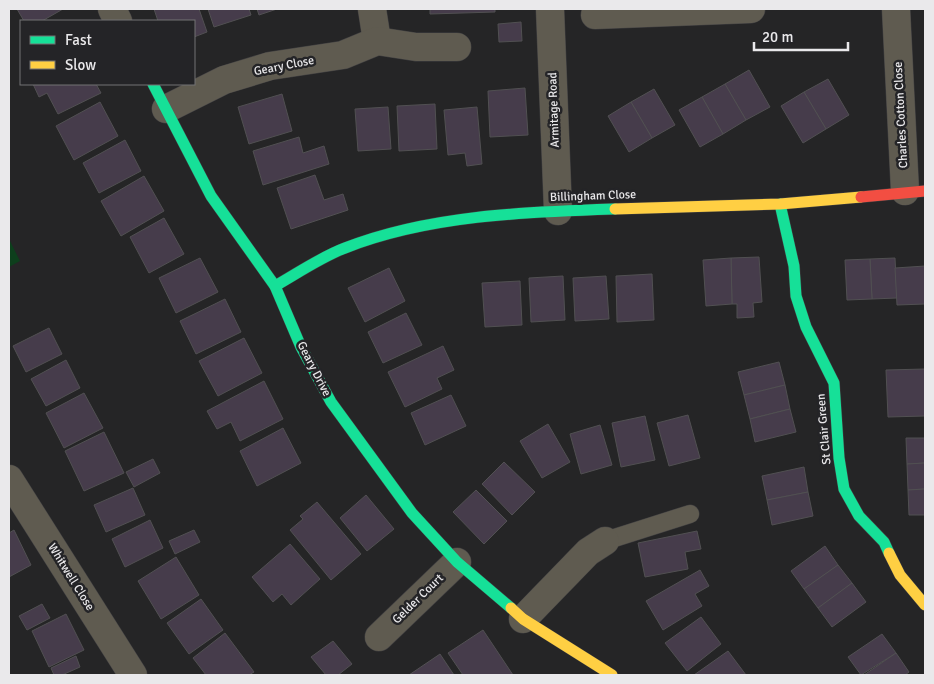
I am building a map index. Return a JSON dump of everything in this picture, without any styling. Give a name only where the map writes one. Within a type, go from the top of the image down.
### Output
[{"type":"street","points":[[372,9],[377,41]]},
{"type":"street","name":"Armitage Road","points":[[550,9],[558,211]]},
{"type":"street","points":[[595,15],[751,9]]},
{"type":"street","name":"Charles Cotton Close","points":[[896,9],[915,191]]},
{"type":"street","name":"Geary Close","points":[[166,109],[224,80],[270,66],[343,55],[377,41],[416,46],[457,46]]},
{"type":"street","name":"Geary Drive","points":[[154,85],[210,196],[276,286],[301,347],[331,402],[412,513],[457,562],[523,619],[612,675]]},
{"type":"street","name":"Billingham Close","points":[[276,286],[344,248],[418,225],[558,211],[780,204],[915,191]]},
{"type":"street","name":"St Clair Green","points":[[780,204],[794,266],[796,296],[806,327],[834,383],[839,458],[844,489],[859,516],[884,542],[900,575],[925,605]]},
{"type":"street","name":"Whitwell Close","points":[[9,479],[132,675]]},
{"type":"street","points":[[523,619],[588,552],[605,541]]},
{"type":"street","name":"Gelder Court","points":[[379,637],[457,562]]},
{"type":"lane","points":[[605,541],[690,514]]},
{"type":"green space","points":[[9,239],[20,261],[9,267]]},
{"type":"building","points":[[17,9],[63,9],[44,20],[23,20]]},
{"type":"building","points":[[154,9],[199,9],[207,32],[195,37],[195,20],[158,20]]},
{"type":"building","points":[[208,9],[249,9],[251,15],[214,27]]},
{"type":"building","points":[[257,9],[277,9],[259,15]]},
{"type":"building","points":[[430,9],[495,9],[495,12],[430,14]]},
{"type":"building","points":[[521,22],[522,41],[499,42],[498,24]]},
{"type":"building","points":[[749,70],[770,107],[746,120],[725,84]]},
{"type":"building","points":[[828,79],[849,115],[826,129],[804,92]]},
{"type":"building","points":[[725,84],[746,120],[723,134],[702,97]]},
{"type":"building","points":[[33,85],[97,85],[101,93],[58,114],[47,93],[39,97]]},
{"type":"building","points":[[525,88],[528,135],[490,137],[488,91]]},
{"type":"building","points":[[654,89],[675,125],[652,138],[631,102]]},
{"type":"building","points":[[804,92],[826,129],[803,143],[781,106]]},
{"type":"building","points":[[282,94],[292,131],[249,144],[238,107]]},
{"type":"building","points":[[702,97],[723,134],[700,147],[679,110]]},
{"type":"building","points":[[100,102],[118,136],[74,160],[56,126]]},
{"type":"building","points":[[631,102],[652,138],[629,152],[608,116]]},
{"type":"building","points":[[435,104],[437,149],[399,151],[397,106]]},
{"type":"building","points":[[388,107],[391,149],[358,151],[355,109]]},
{"type":"building","points":[[477,107],[482,164],[467,166],[465,153],[448,155],[444,110]]},
{"type":"building","points":[[299,137],[303,153],[324,146],[329,164],[263,185],[253,151]]},
{"type":"building","points":[[125,140],[141,171],[99,193],[83,163]]},
{"type":"building","points":[[315,175],[324,200],[343,194],[348,210],[291,229],[277,188]]},
{"type":"building","points":[[144,176],[164,211],[121,236],[101,201]]},
{"type":"building","points":[[164,218],[184,254],[149,273],[130,237]]},
{"type":"building","points":[[759,257],[762,302],[753,303],[754,317],[737,318],[737,304],[732,304],[731,258]]},
{"type":"building","points":[[200,258],[218,292],[176,313],[159,278]]},
{"type":"building","points":[[731,258],[732,304],[706,306],[703,260]]},
{"type":"building","points":[[895,258],[897,298],[872,299],[870,259]]},
{"type":"building","points":[[870,259],[872,299],[847,300],[845,260]]},
{"type":"building","points":[[925,266],[925,304],[897,305],[895,268]]},
{"type":"building","points":[[389,268],[405,301],[365,322],[348,288]]},
{"type":"building","points":[[652,274],[654,320],[617,322],[616,276]]},
{"type":"building","points":[[563,276],[565,320],[531,322],[529,278]]},
{"type":"building","points":[[606,276],[609,319],[575,321],[573,278]]},
{"type":"building","points":[[520,281],[522,325],[485,327],[482,283]]},
{"type":"building","points":[[225,299],[241,332],[196,354],[180,321]]},
{"type":"building","points":[[406,313],[422,345],[383,363],[368,332]]},
{"type":"building","points":[[49,328],[62,354],[26,372],[13,346]]},
{"type":"building","points":[[244,338],[262,373],[218,396],[199,361]]},
{"type":"building","points":[[443,346],[454,370],[437,378],[442,389],[405,407],[388,372]]},
{"type":"building","points":[[66,360],[80,388],[46,406],[31,379]]},
{"type":"building","points":[[779,362],[785,385],[744,395],[738,372]]},
{"type":"building","points":[[925,369],[925,416],[888,417],[886,370]]},
{"type":"building","points":[[264,381],[283,419],[240,441],[231,422],[217,429],[207,411]]},
{"type":"building","points":[[785,385],[790,409],[750,419],[744,395]]},
{"type":"building","points":[[84,393],[103,428],[64,448],[46,413]]},
{"type":"building","points":[[451,395],[466,426],[425,445],[411,413]]},
{"type":"building","points":[[790,409],[796,432],[755,442],[750,419]]},
{"type":"building","points":[[688,415],[700,458],[669,466],[657,423]]},
{"type":"building","points":[[645,416],[655,460],[621,467],[612,423]]},
{"type":"building","points":[[548,424],[570,462],[542,478],[520,441]]},
{"type":"building","points":[[600,425],[612,465],[581,474],[570,434]]},
{"type":"building","points":[[283,428],[301,463],[257,486],[240,451]]},
{"type":"building","points":[[104,432],[124,473],[84,491],[65,451]]},
{"type":"building","points":[[906,438],[925,438],[925,463],[907,464]]},
{"type":"building","points":[[153,459],[160,473],[134,487],[126,472]]},
{"type":"building","points":[[504,462],[535,492],[512,515],[482,484]]},
{"type":"building","points":[[925,463],[925,489],[908,490],[907,464]]},
{"type":"building","points":[[804,467],[808,492],[767,500],[762,476]]},
{"type":"building","points":[[133,488],[145,515],[106,532],[94,505]]},
{"type":"building","points":[[925,489],[925,515],[909,515],[908,490]]},
{"type":"building","points":[[476,490],[507,521],[484,544],[453,512]]},
{"type":"building","points":[[808,492],[813,516],[772,525],[767,500]]},
{"type":"building","points":[[366,495],[394,529],[367,551],[340,518]]},
{"type":"building","points":[[317,502],[361,554],[331,580],[290,530],[303,519],[300,516]]},
{"type":"building","points":[[150,520],[163,548],[125,567],[112,539]]},
{"type":"building","points":[[14,530],[31,565],[9,577],[9,533]]},
{"type":"building","points":[[194,530],[200,542],[175,554],[169,541]]},
{"type":"building","points":[[697,531],[701,549],[685,552],[688,569],[645,577],[638,543]]},
{"type":"building","points":[[290,544],[320,579],[291,605],[282,594],[273,602],[252,577]]},
{"type":"building","points":[[825,546],[838,565],[804,589],[791,571]]},
{"type":"building","points":[[176,557],[199,595],[161,619],[138,581]]},
{"type":"building","points":[[838,565],[852,583],[818,608],[804,589]]},
{"type":"building","points":[[700,570],[709,586],[695,594],[702,606],[663,630],[646,601]]},
{"type":"building","points":[[852,583],[866,602],[832,627],[818,608]]},
{"type":"building","points":[[201,599],[223,630],[189,654],[167,623]]},
{"type":"building","points":[[42,604],[50,618],[27,630],[19,616]]},
{"type":"building","points":[[66,614],[84,650],[49,667],[32,631]]},
{"type":"building","points":[[701,617],[721,644],[687,671],[665,643]]},
{"type":"building","points":[[483,630],[513,675],[463,675],[448,653]]},
{"type":"building","points":[[225,633],[254,672],[249,675],[206,675],[193,658]]},
{"type":"building","points":[[882,634],[896,653],[861,675],[848,657]]},
{"type":"building","points":[[333,641],[352,664],[338,675],[326,675],[311,657]]},
{"type":"building","points":[[728,651],[746,675],[694,675]]},
{"type":"building","points":[[896,653],[909,672],[905,675],[864,675]]},
{"type":"building","points":[[440,654],[454,675],[409,675]]},
{"type":"building","points":[[76,656],[80,667],[62,675],[54,675],[51,668]]},
{"type":"traffic: fast","points":[[154,85],[211,196],[275,286],[301,347],[331,402],[412,513],[457,562],[511,608]]},
{"type":"traffic: fast","points":[[780,204],[794,266],[796,296],[806,327],[834,383],[839,458],[844,489],[859,516],[884,542],[889,553]]},
{"type":"traffic: fast","points":[[275,286],[345,248],[410,228],[478,217],[615,209]]},
{"type":"traffic: slow","points":[[615,209],[780,204],[861,197]]},
{"type":"traffic: slow","points":[[889,553],[900,575],[925,605]]},
{"type":"traffic: slow","points":[[511,608],[523,619],[612,675]]},
{"type":"traffic: jam","points":[[861,197],[925,191]]}]
